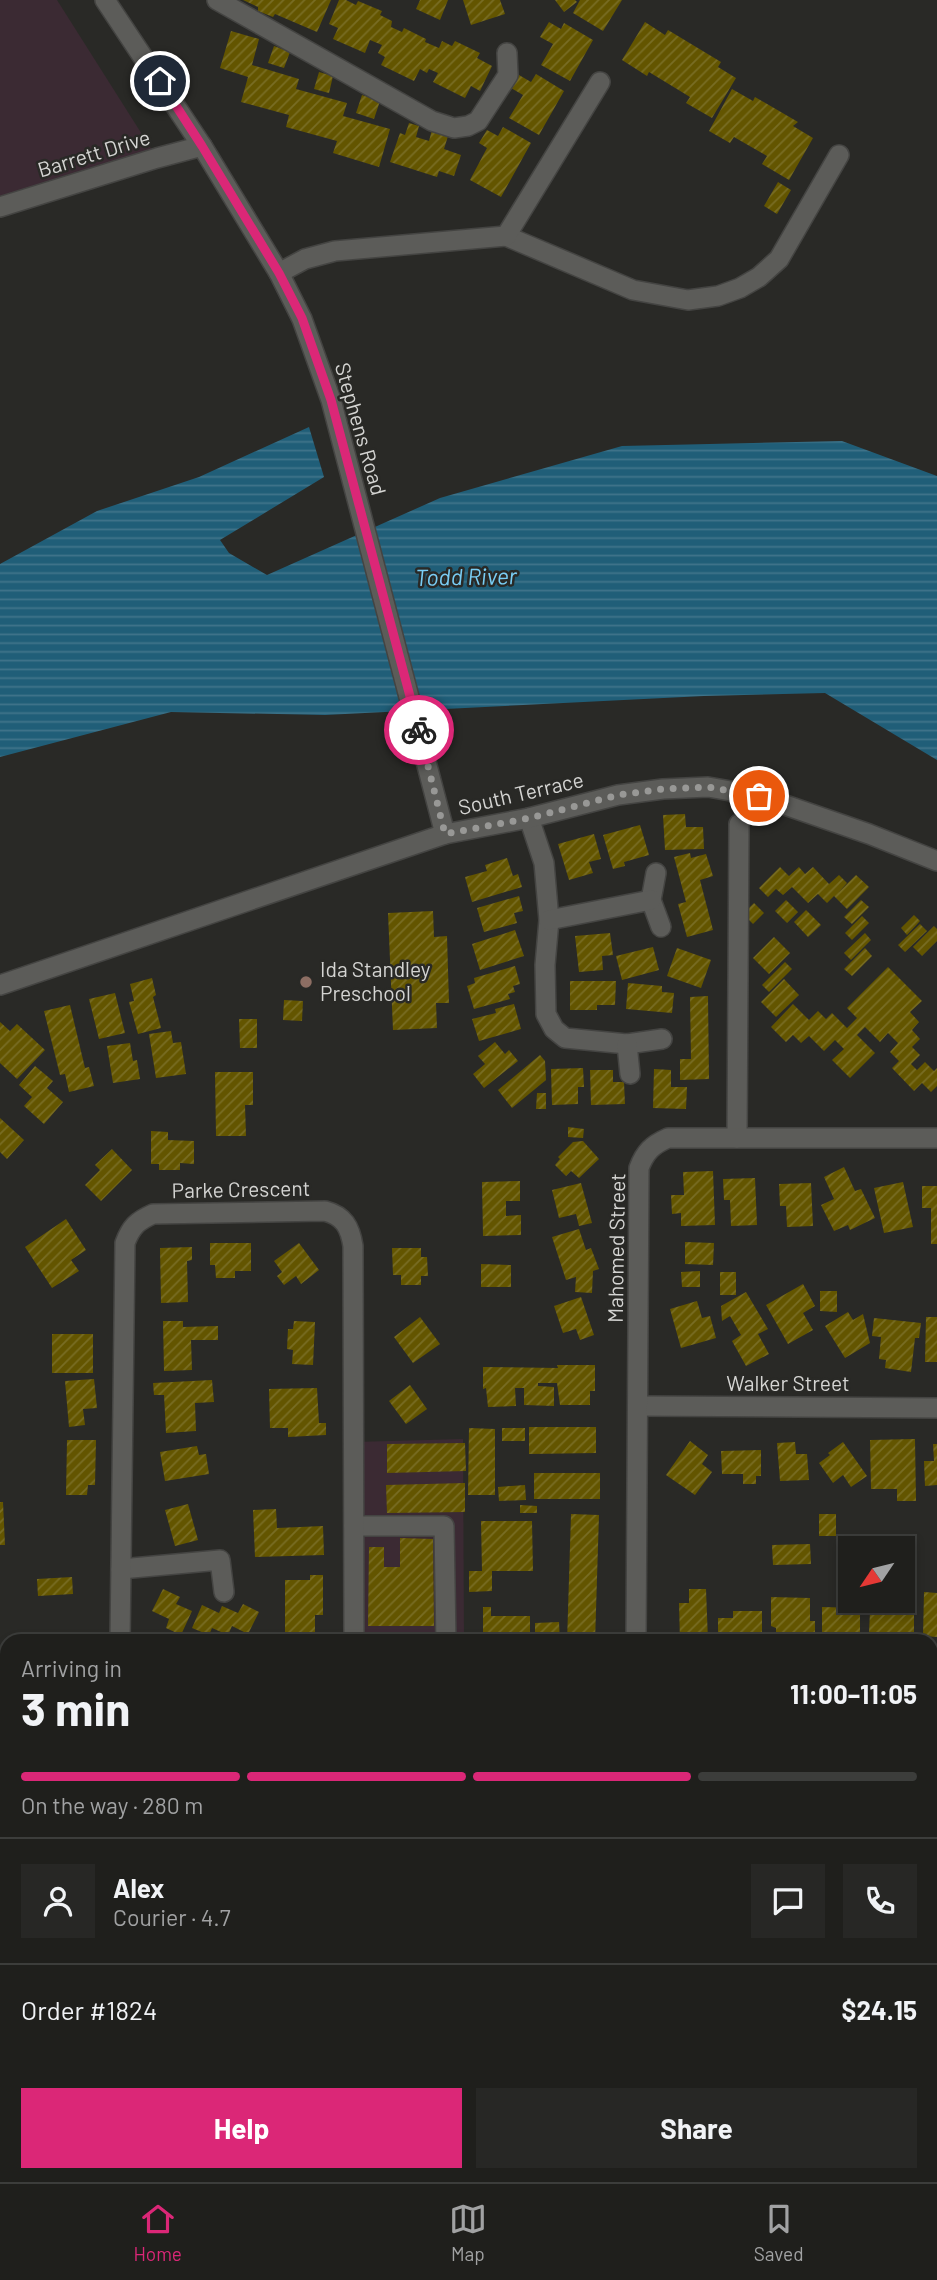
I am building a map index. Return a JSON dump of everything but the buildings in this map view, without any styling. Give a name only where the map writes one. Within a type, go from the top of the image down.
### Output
[{"type":"street","name":"Stephens Road","points":[[105,0],[202,146],[279,273],[302,318],[331,400],[445,834]]},
{"type":"street","points":[[217,0],[432,121],[454,128],[468,126],[482,116],[508,75],[508,53]]},
{"type":"street","points":[[506,236],[600,82]]},
{"type":"street","name":"Barrett Drive","points":[[0,207],[202,146]]},
{"type":"street","points":[[279,273],[305,258],[335,251],[506,236],[633,290],[688,300],[718,296],[759,277],[779,259],[839,155]]},
{"type":"street","name":"South Terrace","points":[[0,985],[445,834],[530,818],[618,795],[663,789],[708,787],[759,796],[937,861]]},
{"type":"street","points":[[530,818],[544,863],[549,920],[545,965],[546,1014],[554,1030],[565,1038],[627,1044],[662,1039]]},
{"type":"street","points":[[737,1138],[739,824]]},
{"type":"street","points":[[656,873],[651,900],[661,927]]},
{"type":"street","points":[[549,920],[651,900]]},
{"type":"street","points":[[627,1044],[630,1074]]},
{"type":"street","name":"Mahomed Street","points":[[636,1634],[639,1168],[644,1155],[653,1144],[668,1138],[937,1138]]},
{"type":"street","name":"Parke Crescent","points":[[120,1634],[125,1243],[130,1230],[138,1221],[153,1214],[325,1211],[336,1214],[345,1222],[353,1246],[354,1634]]},
{"type":"street","name":"Walker Street","points":[[638,1406],[937,1408]]},
{"type":"street","points":[[354,1526],[444,1526],[446,1634]]},
{"type":"street","points":[[121,1569],[220,1560],[224,1592]]},
{"type":"shaded area","points":[[0,0],[57,0],[157,158],[0,207]]},
{"type":"shaded area","points":[[463,1439],[464,1634],[354,1634],[354,1442]]},
{"type":"water","name":"Todd River","points":[[309,427],[324,477],[220,540],[229,553],[267,575],[440,498],[622,446],[842,441],[937,476],[937,760],[825,693],[704,696],[325,715],[171,712],[0,757],[0,564],[97,511],[199,477]]},
{"type":"way so far","points":[[419,730],[445,834],[530,818],[618,795],[663,789],[708,787],[759,796]]},
{"type":"place","name":"Ida Standley Preschool","points":[[306,982]]},
{"type":"route","points":[[160,81],[279,273],[302,318],[331,400],[419,730]]}]
